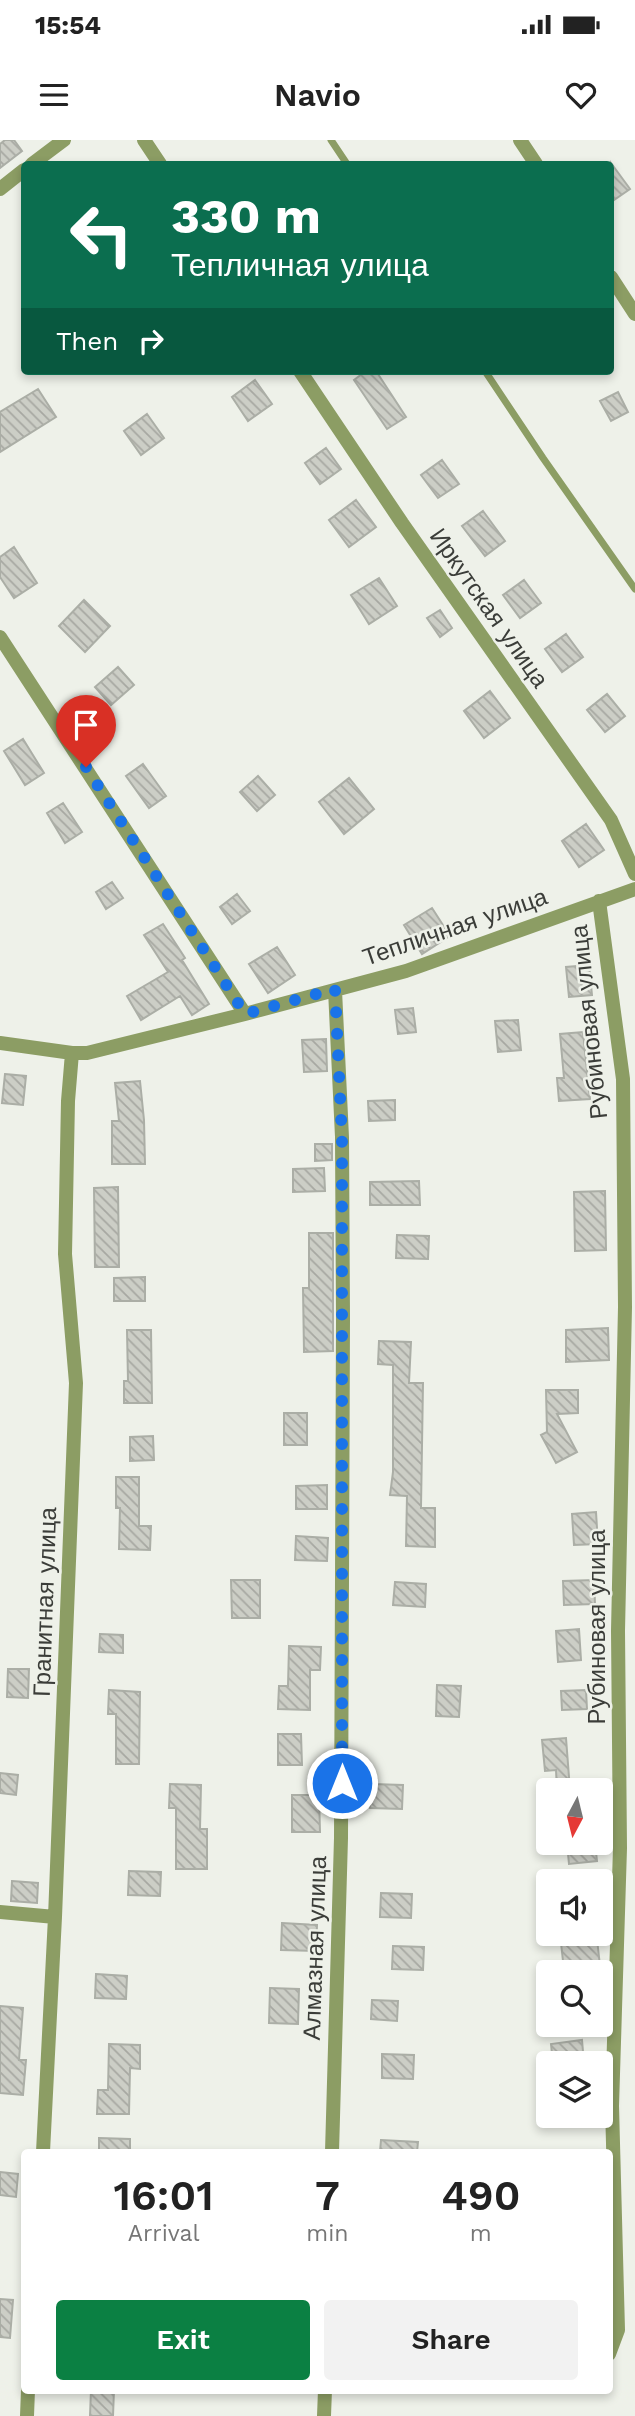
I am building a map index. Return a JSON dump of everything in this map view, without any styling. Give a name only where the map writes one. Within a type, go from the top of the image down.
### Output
[{"type":"street","points":[[36,161],[64,140]]},
{"type":"street","points":[[144,140],[158,161]]},
{"type":"street","points":[[520,140],[534,161]]},
{"type":"street","points":[[0,189],[21,172]]},
{"type":"street","points":[[614,282],[635,314]]},
{"type":"street","name":"Иркутская улица","points":[[303,375],[402,523],[611,820],[635,874]]},
{"type":"street","points":[[0,638],[245,1014]]},
{"type":"street","name":"Тепличная улица","points":[[0,1043],[88,1053],[406,971],[635,889]]},
{"type":"street","name":"Рубиновая улица","points":[[599,901],[623,1092],[625,1307],[618,1631],[620,1849],[612,2106],[618,2330],[613,2343]]},
{"type":"street","name":"Алмазная улица","points":[[332,2149],[341,1838],[343,1319],[342,1138],[335,989]]},
{"type":"street","name":"Гранитная улица","points":[[43,2149],[76,1383],[65,1254],[68,1101],[72,1053]]},
{"type":"street","points":[[0,1912],[55,1917]]},
{"type":"street","points":[[26,2416],[28,2394]]},
{"type":"street","points":[[324,2416],[325,2394]]},
{"type":"lane","points":[[331,140],[345,161]]},
{"type":"lane","points":[[488,375],[635,589]]},
{"type":"building","points":[[5,140],[14,140],[22,151],[0,168],[0,144]]},
{"type":"building","points":[[614,167],[630,189],[614,200]]},
{"type":"building","points":[[361,375],[379,375],[406,417],[387,429],[354,380]]},
{"type":"building","points":[[255,380],[272,404],[248,421],[232,397]]},
{"type":"building","points":[[38,389],[56,417],[0,452],[0,412]]},
{"type":"building","points":[[618,392],[628,412],[611,421],[600,401]]},
{"type":"building","points":[[147,414],[164,438],[141,455],[124,431]]},
{"type":"building","points":[[326,448],[341,469],[320,484],[305,463]]},
{"type":"building","points":[[442,460],[459,484],[438,498],[421,475]]},
{"type":"building","points":[[356,500],[376,527],[349,547],[329,520]]},
{"type":"building","points":[[483,511],[505,541],[485,556],[462,526]]},
{"type":"building","points":[[14,547],[37,583],[14,598],[0,577],[0,557]]},
{"type":"building","points":[[379,578],[397,606],[369,624],[351,595]]},
{"type":"building","points":[[524,580],[541,603],[520,618],[503,595]]},
{"type":"building","points":[[84,600],[110,626],[85,652],[59,626]]},
{"type":"building","points":[[440,610],[452,628],[440,637],[427,618]]},
{"type":"building","points":[[566,634],[583,657],[562,672],[545,649]]},
{"type":"building","points":[[118,667],[134,685],[111,705],[95,687]]},
{"type":"building","points":[[490,691],[510,718],[484,738],[464,711]]},
{"type":"building","points":[[607,694],[625,716],[605,732],[587,710]]},
{"type":"building","points":[[23,739],[44,773],[25,785],[4,751]]},
{"type":"building","points":[[143,764],[166,796],[149,808],[126,776]]},
{"type":"building","points":[[258,776],[275,795],[257,811],[240,792]]},
{"type":"building","points":[[349,778],[374,809],[344,834],[319,802]]},
{"type":"building","points":[[63,803],[82,832],[65,843],[47,813]]},
{"type":"building","points":[[586,824],[604,850],[579,867],[562,841]]},
{"type":"building","points":[[112,882],[123,898],[106,909],[96,892]]},
{"type":"building","points":[[237,894],[250,911],[232,924],[220,907]]},
{"type":"building","points":[[432,908],[450,936],[422,954],[404,925]]},
{"type":"building","points":[[163,924],[185,958],[182,960],[209,1004],[192,1015],[180,996],[141,1020],[127,996],[168,972],[144,935]]},
{"type":"building","points":[[277,947],[295,975],[268,993],[249,964]]},
{"type":"building","points":[[589,965],[592,995],[569,997],[566,967]]},
{"type":"building","points":[[413,1008],[416,1032],[398,1034],[395,1010]]},
{"type":"building","points":[[518,1020],[521,1050],[498,1052],[495,1021]]},
{"type":"building","points":[[583,1032],[590,1099],[559,1101],[557,1078],[564,1078],[560,1034]]},
{"type":"building","points":[[326,1039],[327,1071],[304,1072],[302,1040]]},
{"type":"building","points":[[5,1074],[26,1076],[23,1105],[2,1103]]},
{"type":"building","points":[[140,1081],[145,1164],[112,1164],[112,1121],[119,1121],[115,1083]]},
{"type":"building","points":[[395,1100],[395,1120],[369,1121],[368,1101]]},
{"type":"building","points":[[315,1144],[332,1144],[332,1160],[315,1161]]},
{"type":"building","points":[[324,1168],[325,1191],[293,1192],[293,1169]]},
{"type":"building","points":[[419,1181],[420,1205],[370,1205],[370,1182]]},
{"type":"building","points":[[118,1187],[119,1267],[95,1267],[94,1188]]},
{"type":"building","points":[[605,1191],[606,1250],[575,1251],[574,1192]]},
{"type":"building","points":[[309,1233],[333,1233],[333,1351],[304,1352],[303,1288],[309,1288]]},
{"type":"building","points":[[397,1235],[429,1236],[428,1259],[396,1258]]},
{"type":"building","points":[[145,1277],[145,1301],[114,1301],[114,1278]]},
{"type":"building","points":[[608,1328],[609,1360],[566,1362],[566,1330]]},
{"type":"building","points":[[127,1330],[151,1330],[152,1403],[124,1403],[124,1381],[128,1381]]},
{"type":"building","points":[[379,1341],[411,1342],[409,1383],[423,1383],[421,1508],[435,1508],[435,1547],[406,1546],[407,1496],[390,1495],[393,1472],[393,1365],[378,1364]]},
{"type":"building","points":[[546,1390],[578,1390],[578,1413],[557,1414],[577,1452],[556,1463],[541,1435],[547,1432]]},
{"type":"building","points":[[284,1413],[307,1413],[307,1445],[284,1445]]},
{"type":"building","points":[[153,1436],[154,1460],[130,1461],[130,1437]]},
{"type":"building","points":[[116,1477],[139,1477],[139,1526],[151,1526],[150,1550],[119,1549],[120,1508],[116,1508]]},
{"type":"building","points":[[327,1485],[327,1509],[296,1509],[296,1486]]},
{"type":"building","points":[[596,1512],[598,1544],[574,1545],[572,1514]]},
{"type":"building","points":[[296,1536],[328,1538],[327,1561],[295,1560]]},
{"type":"building","points":[[231,1580],[260,1580],[260,1618],[232,1618]]},
{"type":"building","points":[[594,1580],[595,1604],[564,1605],[563,1581]]},
{"type":"building","points":[[395,1582],[426,1584],[425,1607],[393,1605]]},
{"type":"building","points":[[579,1629],[581,1660],[558,1662],[556,1631]]},
{"type":"building","points":[[100,1634],[123,1635],[123,1653],[99,1652]]},
{"type":"building","points":[[289,1646],[321,1647],[320,1670],[310,1670],[310,1710],[278,1709],[279,1686],[288,1686]]},
{"type":"building","points":[[8,1669],[29,1669],[28,1698],[7,1697]]},
{"type":"building","points":[[437,1685],[461,1686],[459,1717],[436,1716]]},
{"type":"building","points":[[109,1690],[140,1692],[139,1764],[116,1764],[116,1714],[108,1714]]},
{"type":"building","points":[[586,1690],[587,1709],[562,1710],[561,1691]]},
{"type":"building","points":[[278,1734],[301,1734],[302,1765],[278,1765]]},
{"type":"building","points":[[566,1738],[569,1778],[556,1778],[556,1770],[545,1771],[542,1740]]},
{"type":"building","points":[[0,1773],[18,1775],[16,1795],[0,1793]]},
{"type":"building","points":[[170,1784],[201,1785],[200,1829],[207,1829],[207,1869],[176,1869],[176,1808],[169,1808]]},
{"type":"building","points":[[372,1784],[403,1785],[402,1809],[370,1808]]},
{"type":"building","points":[[292,1795],[319,1795],[320,1832],[292,1832]]},
{"type":"building","points":[[568,1855],[596,1855],[597,1861],[569,1864]]},
{"type":"building","points":[[129,1871],[161,1872],[160,1896],[128,1895]]},
{"type":"building","points":[[12,1881],[38,1883],[37,1903],[11,1901]]},
{"type":"building","points":[[381,1893],[412,1894],[411,1918],[380,1917]]},
{"type":"building","points":[[282,1923],[317,1925],[316,1951],[281,1950]]},
{"type":"building","points":[[393,1946],[424,1947],[423,1970],[392,1969]]},
{"type":"building","points":[[561,1946],[598,1946],[599,1960],[563,1960]]},
{"type":"building","points":[[96,1974],[127,1976],[126,1999],[95,1998]]},
{"type":"building","points":[[270,1988],[299,1989],[298,2024],[269,2023]]},
{"type":"building","points":[[372,2000],[398,2001],[397,2021],[371,2019]]},
{"type":"building","points":[[0,2006],[23,2008],[19,2060],[26,2060],[23,2095],[0,2093]]},
{"type":"building","points":[[582,2040],[583,2051],[552,2051],[551,2044]]},
{"type":"building","points":[[109,2044],[140,2045],[140,2069],[130,2068],[129,2114],[97,2114],[98,2090],[108,2090]]},
{"type":"building","points":[[382,2054],[414,2055],[413,2079],[382,2078]]},
{"type":"building","points":[[99,2138],[130,2139],[130,2149],[99,2149]]},
{"type":"building","points":[[381,2140],[418,2142],[417,2149],[380,2149]]},
{"type":"building","points":[[0,2172],[18,2174],[16,2197],[0,2195]]},
{"type":"building","points":[[0,2299],[13,2300],[10,2338],[0,2337]]},
{"type":"building","points":[[91,2394],[114,2394],[113,2416],[90,2416]]},
{"type":"route","points":[[86,767],[245,1014],[335,989],[342,1138],[342,1783]]}]
